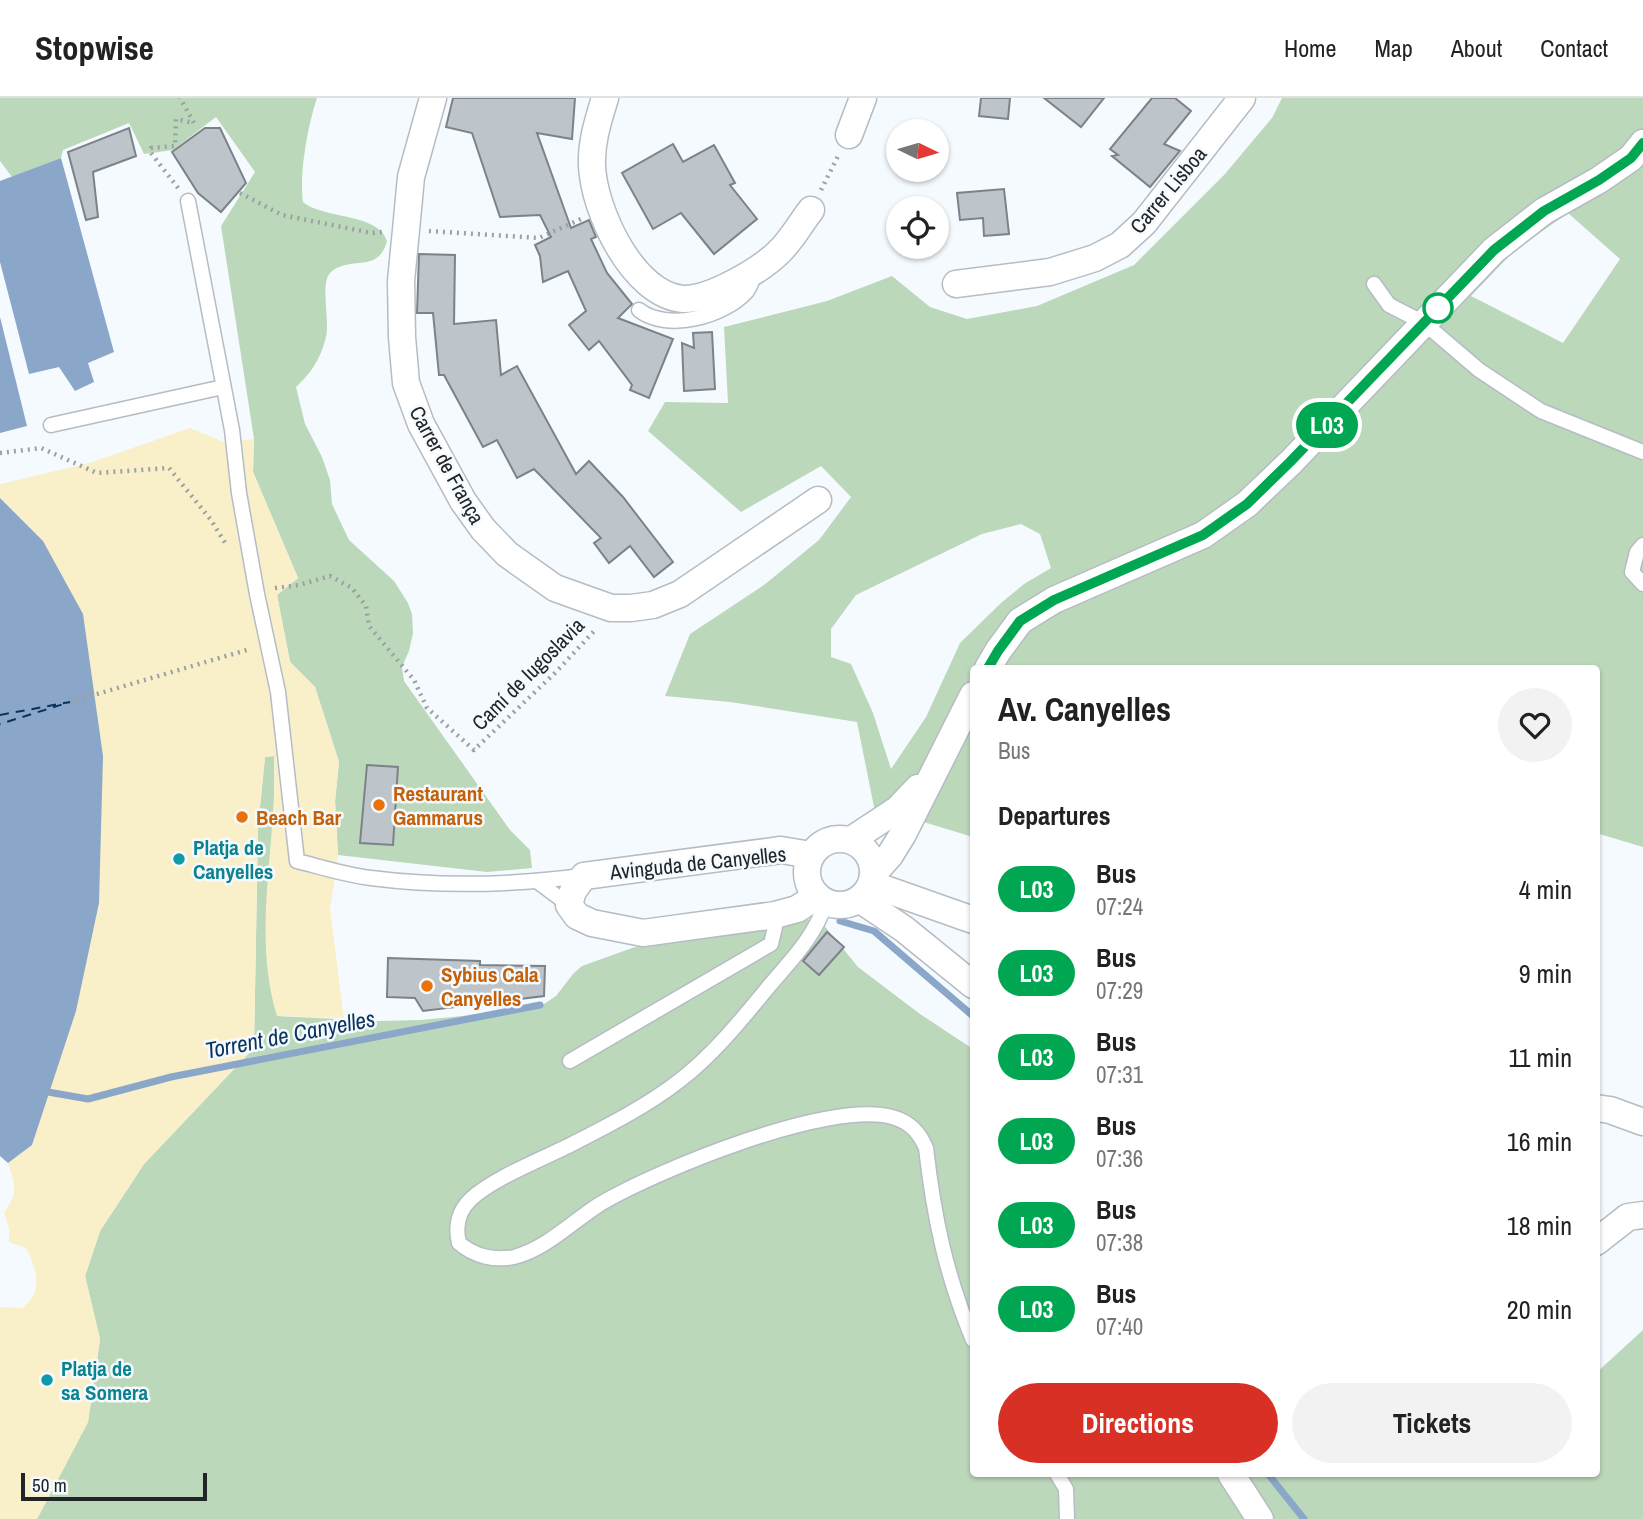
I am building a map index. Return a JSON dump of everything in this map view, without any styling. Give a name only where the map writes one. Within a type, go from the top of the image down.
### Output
[{"type":"street","name":"Carrer de França","points":[[433,98],[411,177],[401,281],[401,337],[406,383],[412,405],[463,501],[483,529],[507,554],[555,588],[611,608],[653,605],[680,594],[818,500]]},
{"type":"street","points":[[605,98],[592,145],[592,169],[601,210],[611,234],[640,273],[660,292],[685,299],[703,296],[744,277],[778,252],[811,210]]},
{"type":"street","points":[[849,135],[863,98]]},
{"type":"street","name":"Carrer Lisboa","points":[[956,284],[1050,272],[1095,258],[1121,245],[1144,223],[1242,98]]},
{"type":"street","points":[[990,665],[1020,621],[1054,600],[1203,535],[1247,504],[1494,250],[1544,211],[1599,180],[1631,158],[1643,143]]},
{"type":"street","points":[[970,701],[903,834],[867,886],[849,904],[837,905],[822,899],[811,887],[807,876],[811,855],[828,841],[850,840],[863,848],[871,860],[867,886],[904,929],[970,983]]},
{"type":"street","points":[[850,840],[898,809],[932,774]]},
{"type":"street","name":"Avinguda de Canyelles","points":[[569,905],[573,891],[584,876],[781,850],[811,855]]},
{"type":"street","points":[[867,886],[970,919]]},
{"type":"street","points":[[569,905],[577,916],[592,923],[643,933],[775,915],[822,899]]},
{"type":"street","points":[[1600,1109],[1643,1122]]},
{"type":"street","points":[[1600,1239],[1628,1217],[1643,1215]]},
{"type":"street","points":[[1233,1477],[1261,1519]]},
{"type":"lane","points":[[188,201],[268,643]]},
{"type":"lane","points":[[639,310],[649,318],[677,320],[711,313],[729,305],[748,289],[757,268]]},
{"type":"lane","points":[[1374,284],[1389,305],[1424,323],[1479,370],[1541,411],[1643,452]]},
{"type":"lane","points":[[51,425],[223,387]]},
{"type":"lane","points":[[1643,545],[1637,552],[1632,572],[1643,584]]},
{"type":"lane","name":"Avinguda de Canyelles","points":[[268,643],[278,692],[297,861],[369,878],[454,884],[538,882],[584,876]]},
{"type":"lane","points":[[538,882],[569,905]]},
{"type":"lane","points":[[822,899],[819,925],[735,1029],[689,1072],[632,1112],[470,1199],[459,1216],[459,1243],[481,1256],[514,1256],[555,1236],[599,1205],[635,1186],[728,1148],[829,1117],[871,1114],[893,1118],[910,1125],[920,1135],[926,1148],[942,1246],[955,1297],[970,1333]]},
{"type":"lane","points":[[570,1061],[771,944],[775,915]]},
{"type":"lane","points":[[1059,1477],[1066,1489],[1067,1519]]},
{"type":"path","points":[[180,98],[194,122],[176,120],[175,146],[151,148],[151,153],[188,201]]},
{"type":"path","points":[[0,453],[41,448],[97,473],[169,468],[211,520],[231,552]]},
{"type":"path","name":"Camí de Iugoslavia","points":[[257,594],[330,576],[352,588],[366,606],[369,626],[414,680],[427,708],[474,750],[556,672],[611,608]]},
{"type":"path","points":[[70,702],[268,643]]},
{"type":"green space","points":[[0,98],[317,98],[305,149],[303,202],[323,211],[373,225],[382,232],[387,241],[377,258],[338,268],[327,278],[327,330],[324,345],[307,376],[296,387],[305,424],[322,457],[330,480],[332,504],[349,540],[394,581],[408,603],[412,614],[413,633],[402,667],[404,681],[510,830],[530,850],[532,868],[487,872],[338,855],[335,801],[339,762],[315,687],[290,662],[277,595],[298,578],[253,472],[254,439],[221,226],[255,172],[216,117],[173,150],[144,154],[129,123],[63,150],[61,158],[12,177],[0,161]]},
{"type":"green space","points":[[1282,98],[1643,98],[1643,847],[1600,834],[1600,665],[970,665],[970,836],[874,807],[857,722],[730,702],[665,696],[690,634],[764,585],[819,540],[851,497],[821,466],[741,512],[648,431],[665,402],[728,403],[724,327],[827,301],[892,276],[930,307],[967,319],[1037,306],[1134,265],[1224,175],[1272,118]],"holes":[[[1568,213],[1620,259],[1563,343],[1471,296],[1514,251]],[[1021,524],[1040,534],[1051,568],[1024,584],[960,643],[926,717],[891,769],[873,713],[851,664],[831,657],[831,629],[856,595],[982,534]]]},
{"type":"green space","points":[[274,756],[277,1016],[379,1021],[421,1020],[544,1004],[556,996],[582,966],[635,947],[818,918],[858,967],[920,1014],[970,1047],[970,1477],[1600,1477],[1600,1369],[1643,1330],[1643,1519],[37,1519],[88,1422],[100,1339],[85,1276],[100,1231],[144,1164],[254,1048],[258,827],[265,757]]},
{"type":"sand","name":"Platja de Canyelles","points":[[190,428],[224,442],[254,439],[253,472],[298,578],[277,595],[290,662],[315,687],[339,762],[335,801],[338,855],[330,910],[344,1018],[277,1016],[266,952],[274,756],[265,757],[258,827],[254,1048],[144,1164],[100,1231],[85,1276],[100,1339],[88,1422],[37,1519],[0,1519],[0,1307],[23,1308],[36,1288],[33,1264],[26,1248],[9,1242],[9,1228],[4,1213],[12,1200],[14,1189],[8,1163],[32,1145],[48,1092],[43,541],[0,498],[0,484],[89,463]]},
{"type":"water","points":[[61,158],[114,352],[88,363],[94,382],[75,391],[59,367],[29,374],[0,262],[0,181]]},
{"type":"water","points":[[0,317],[27,426],[0,433]]},
{"type":"water","points":[[0,498],[43,541],[83,614],[103,756],[99,903],[76,1011],[32,1145],[8,1163],[0,1156]]},
{"type":"building","points":[[453,98],[575,98],[572,139],[537,133],[571,228],[589,220],[596,237],[591,239],[607,273],[632,304],[618,318],[673,339],[649,398],[630,390],[632,385],[599,341],[589,350],[569,325],[586,311],[568,271],[543,282],[540,256],[535,245],[551,237],[540,215],[500,217],[472,133],[446,127]]},
{"type":"building","points":[[981,98],[1010,98],[1008,119],[979,116]]},
{"type":"building","points":[[1044,98],[1104,98],[1081,127]]},
{"type":"building","points":[[1152,98],[1175,98],[1191,111],[1164,144],[1180,151],[1150,187],[1112,156],[1118,155],[1110,149]]},
{"type":"building","points":[[129,128],[136,156],[93,172],[98,217],[86,220],[68,152]]},
{"type":"building","points":[[205,128],[220,128],[246,183],[221,212],[198,193],[172,152]]},
{"type":"building","points":[[673,144],[683,162],[714,145],[735,183],[730,185],[757,219],[714,254],[681,213],[653,229],[622,173]]},
{"type":"building","points":[[1004,189],[1009,234],[984,236],[983,218],[960,220],[957,193]]},
{"type":"building","points":[[419,254],[455,255],[454,324],[496,320],[501,375],[517,366],[576,474],[589,461],[623,497],[673,562],[654,577],[630,546],[609,563],[594,543],[601,538],[534,469],[517,478],[497,440],[483,447],[444,375],[439,375],[433,313],[417,313]]},
{"type":"building","points":[[712,332],[715,389],[684,391],[682,343],[694,348],[693,333]]},
{"type":"building","name":"Restaurant Gammarus","points":[[367,765],[398,767],[393,845],[360,843]]},
{"type":"building","points":[[827,932],[844,947],[819,975],[803,961]]},
{"type":"building","points":[[388,958],[480,961],[480,965],[545,966],[544,996],[423,1011],[415,998],[387,997]]},
{"type":"waterway","name":"Torrent de Canyelles","points":[[840,921],[874,931],[970,1013]]},
{"type":"waterway","name":"Torrent de Canyelles","points":[[48,1092],[88,1099],[171,1077],[540,1005]]},
{"type":"waterway","name":"Torrent de Canyelles","points":[[1270,1477],[1304,1519]]},
{"type":"ferry route","points":[[0,715],[70,702],[0,724]]},
{"type":"bus line","name":"L03","points":[[990,665],[1020,621],[1054,600],[1203,535],[1247,504],[1494,250],[1544,211],[1599,180],[1631,158],[1643,143]]},
{"type":"place","name":"Restaurant Gammarus","points":[[379,805]]},
{"type":"place","name":"Beach Bar","points":[[242,817]]},
{"type":"place","name":"Platja de Canyelles","points":[[179,859]]},
{"type":"place","name":"Sybius Cala Canyelles","points":[[427,986]]},
{"type":"place","name":"Platja de sa Somera","points":[[47,1380]]}]
